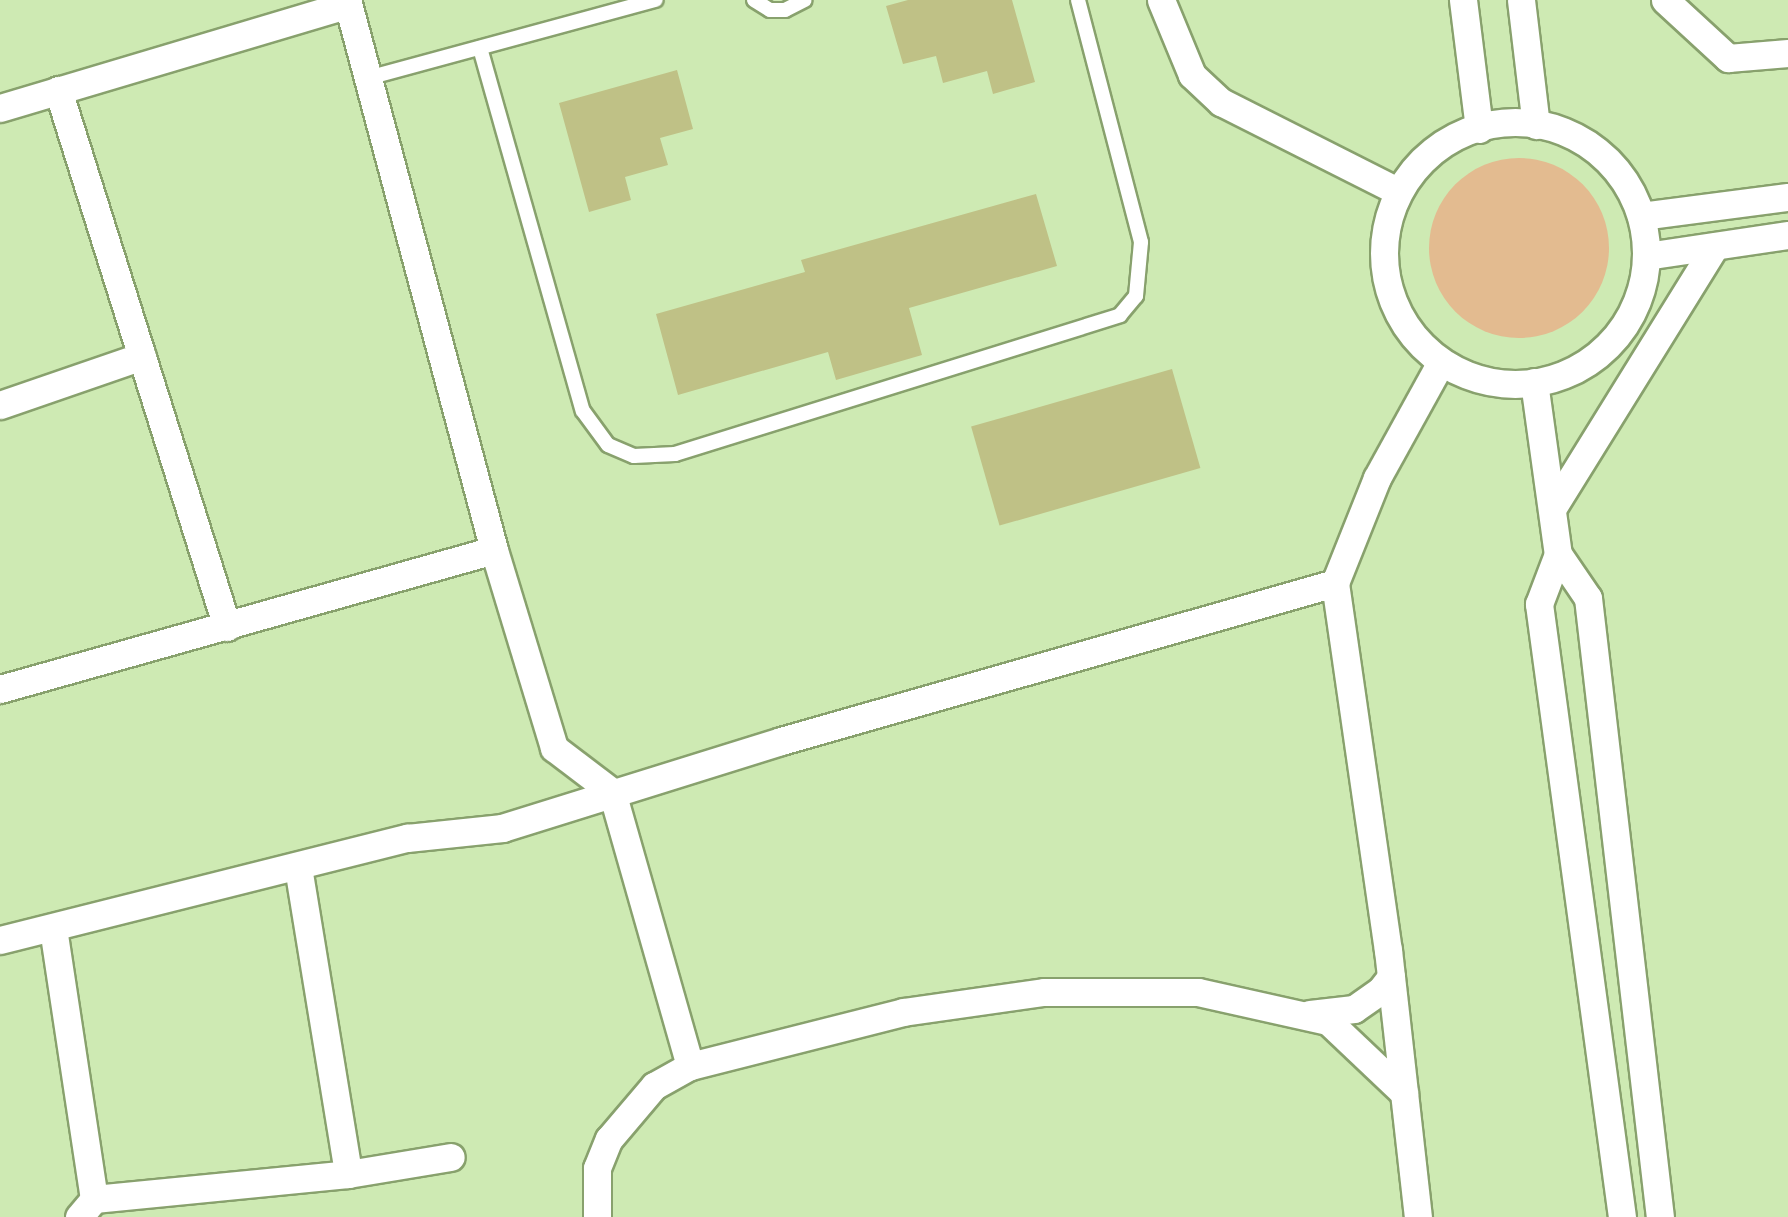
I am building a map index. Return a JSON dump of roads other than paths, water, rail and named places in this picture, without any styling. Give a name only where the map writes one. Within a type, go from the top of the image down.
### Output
[{"type":"street","points":[[1161,0],[1192,75],[1221,102],[1399,192]]},
{"type":"street","points":[[1462,0],[1479,129]]},
{"type":"street","points":[[1521,0],[1536,125]]},
{"type":"street","points":[[1665,0],[1728,58],[1788,53]]},
{"type":"street","points":[[0,108],[347,2],[494,550],[554,748],[612,792],[690,1066]]},
{"type":"street","points":[[58,90],[227,627]]},
{"type":"street","points":[[1536,125],[1568,134],[1602,155],[1628,185],[1641,216],[1646,256],[1638,303],[1616,338],[1585,366],[1534,382],[1510,385],[1474,378],[1441,362],[1412,337],[1393,304],[1384,266],[1386,228],[1399,192],[1440,146],[1479,129],[1536,125]]},
{"type":"street","points":[[1641,216],[1788,197]]},
{"type":"street","points":[[1646,256],[1788,235]]},
{"type":"street","points":[[1552,509],[1715,246]]},
{"type":"street","points":[[0,405],[142,357]]},
{"type":"street","points":[[1418,1217],[1391,977],[1335,583],[1377,478],[1441,362]]},
{"type":"street","points":[[1534,382],[1558,554],[1587,598],[1660,1217]]},
{"type":"street","points":[[0,689],[227,627],[494,550]]},
{"type":"street","points":[[1558,554],[1539,604],[1622,1217]]},
{"type":"street","points":[[0,940],[451,829],[502,828],[612,792],[1335,583]]},
{"type":"street","points":[[298,867],[348,1174]]},
{"type":"street","points":[[53,928],[86,1208],[348,1174],[451,1157]]},
{"type":"street","points":[[1309,1014],[1354,1008],[1391,977]]},
{"type":"street","points":[[597,1217],[597,1168],[609,1139],[654,1086],[690,1066],[903,1012],[1044,992],[1198,992],[1309,1014],[1328,1022],[1404,1093]]},
{"type":"lane","points":[[368,78],[656,0]]},
{"type":"lane","points":[[754,0],[770,10],[785,10],[805,0]]},
{"type":"lane","points":[[480,48],[583,411],[608,445],[634,456],[675,454],[1120,315],[1136,296],[1143,270],[1141,242],[1078,0]]}]
